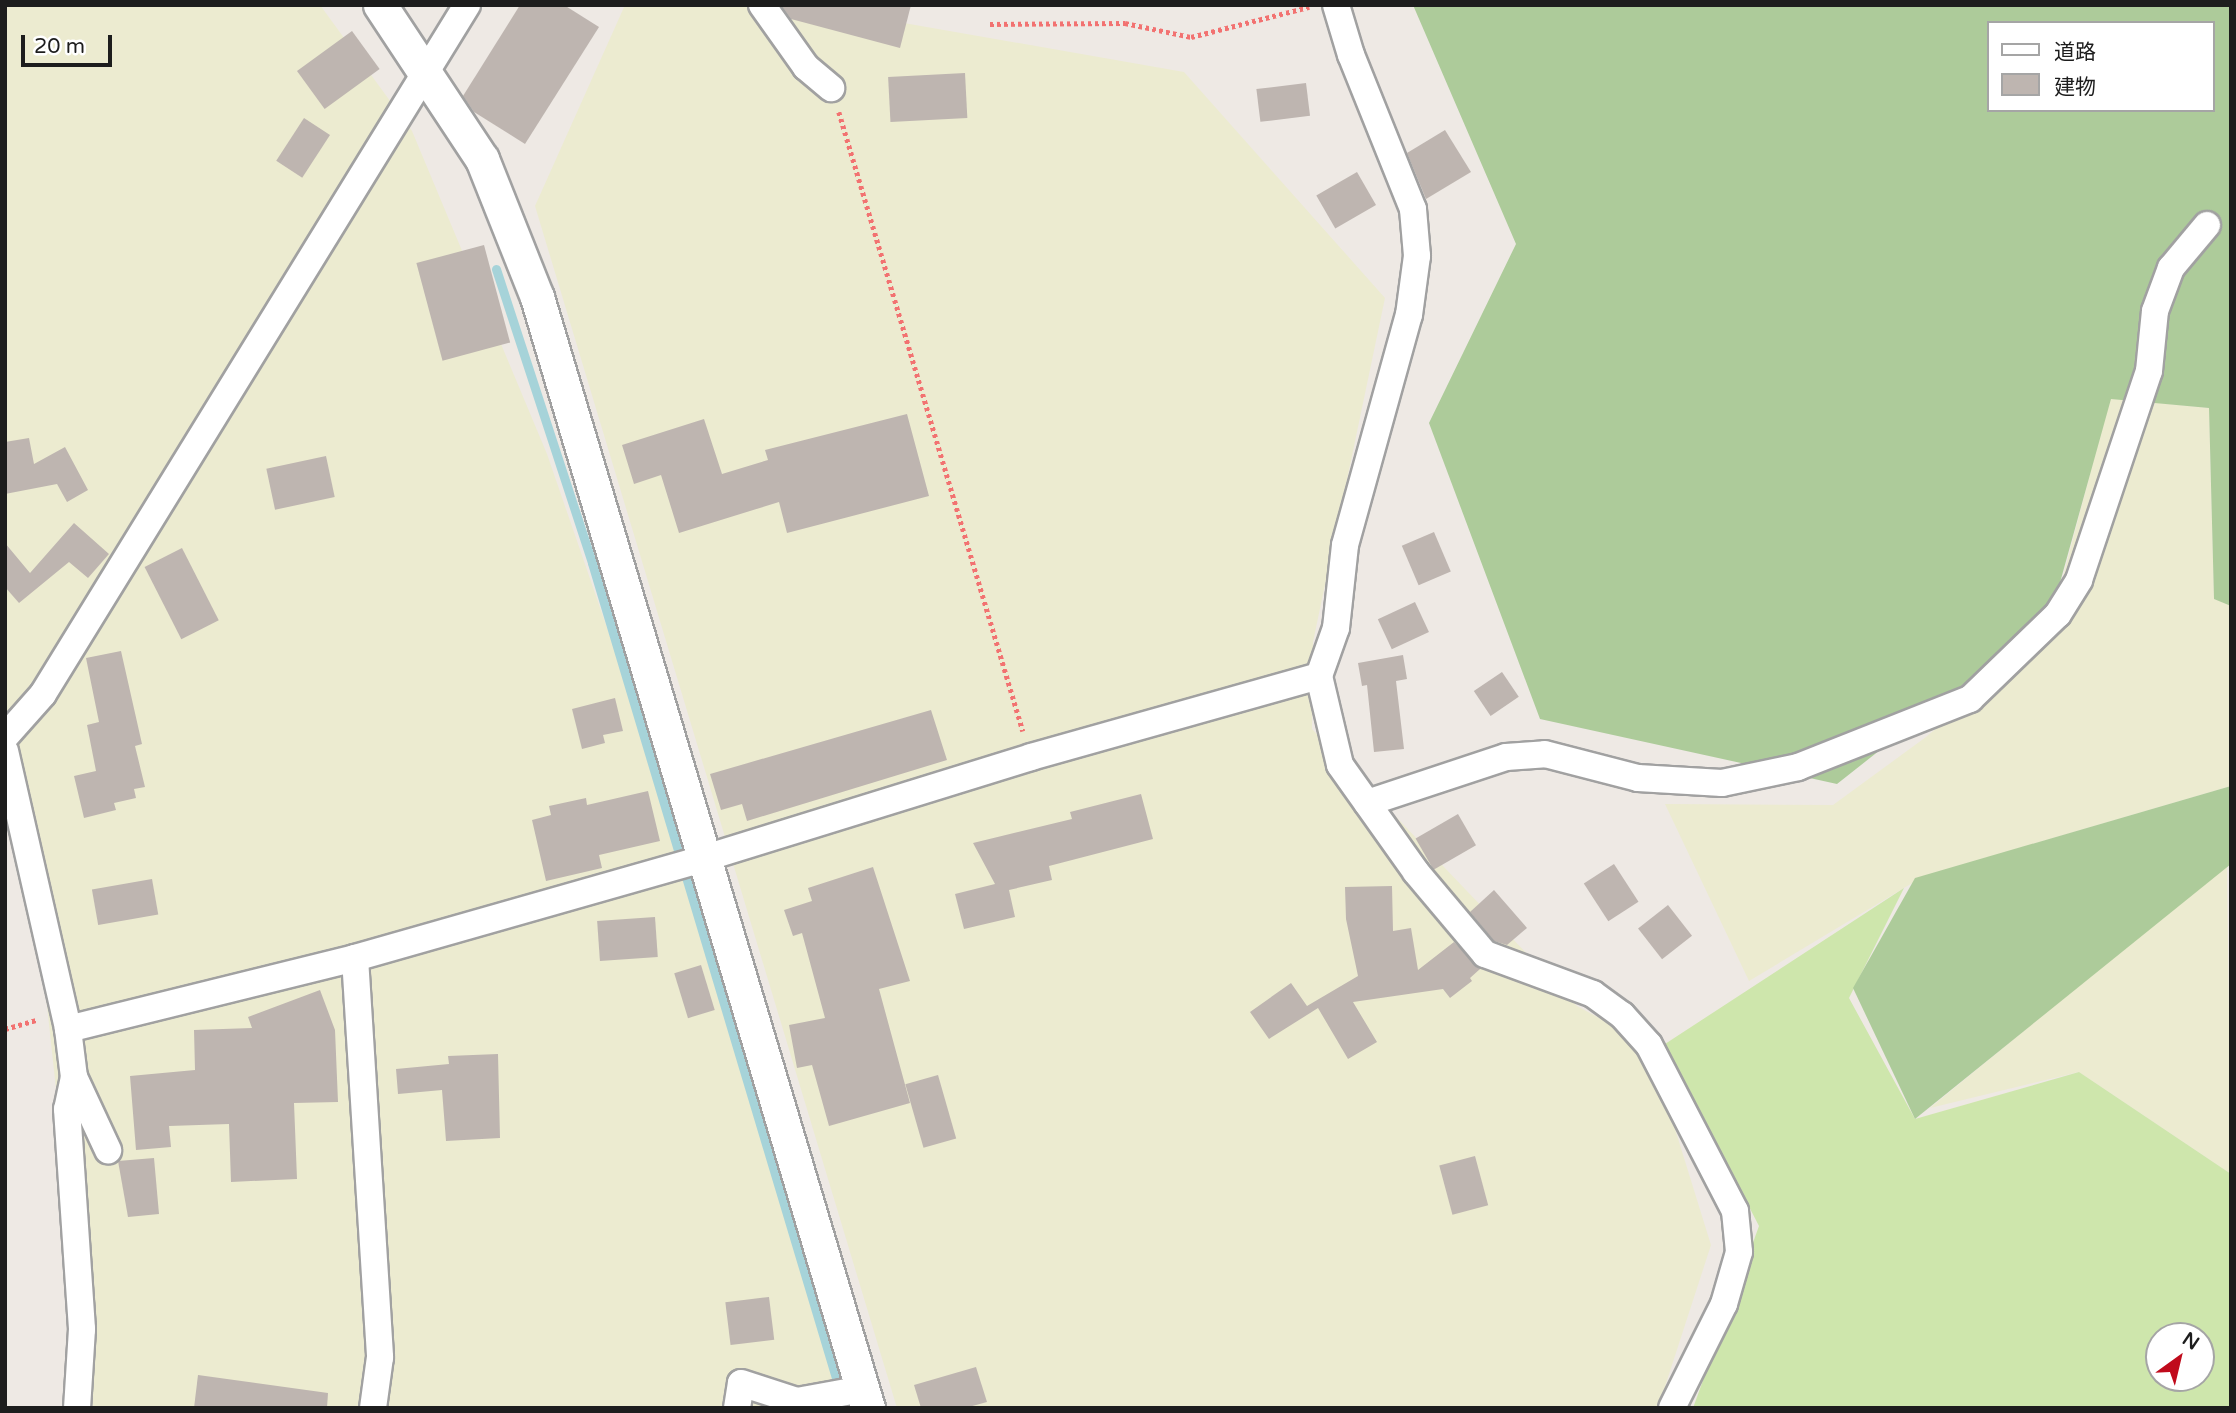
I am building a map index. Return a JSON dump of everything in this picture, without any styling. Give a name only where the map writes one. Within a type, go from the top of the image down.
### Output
[{"type":"street","points":[[380,5],[427,72],[482,159],[537,298],[865,1398],[797,1401],[741,1382],[737,1408]]},
{"type":"street","points":[[5,737],[43,694],[467,5]]},
{"type":"street","points":[[762,5],[806,67],[831,88]]},
{"type":"street","points":[[1336,5],[1351,55],[1413,209],[1417,256],[1409,315],[1345,545],[1336,628],[1319,676],[1340,765],[1416,872],[1485,954],[1593,994],[1622,1015],[1649,1045],[1735,1211],[1739,1252],[1724,1304],[1672,1408]]},
{"type":"street","points":[[1367,803],[1506,757],[1545,754],[1638,778],[1721,783],[1798,767],[1970,699],[2059,614],[2079,580],[2149,371],[2155,311],[2171,268],[2207,225]]},
{"type":"street","points":[[58,1023],[355,958],[705,858],[1031,757],[1319,676]]},
{"type":"street","points":[[5,751],[58,1023],[74,1077],[108,1150]]},
{"type":"street","points":[[355,958],[380,1357],[373,1408]]},
{"type":"street","points":[[74,1077],[67,1109],[82,1329],[76,1408]]},
{"type":"path","points":[[990,24],[1125,23],[1191,37],[1321,5]]},
{"type":"path","points":[[831,88],[1031,757]]},
{"type":"path","points":[[5,1029],[58,1023]]},
{"type":"green space","points":[[5,5],[320,5],[412,131],[547,454],[821,1248],[863,1408],[62,1408],[82,1329],[32,867],[5,717]]},
{"type":"green space","points":[[625,5],[801,5],[1184,72],[1385,298],[1313,642],[1312,729],[1577,1006],[1649,1045],[1711,1245],[1658,1408],[897,1408],[535,206]]},
{"type":"green space","points":[[1413,5],[2231,5],[2231,606],[2214,599],[2209,408],[2111,399],[2051,615],[1837,784],[1540,719],[1429,423],[1516,244]]},
{"type":"green space","points":[[2110,398],[2209,408],[2214,599],[2231,605],[2231,786],[1924,876],[1749,981],[1665,804],[1833,805],[1926,737],[2048,634]]},
{"type":"green space","points":[[2231,786],[2231,864],[1915,1119],[1853,988],[1915,878]]},
{"type":"green space","points":[[2227,864],[2231,1174],[2079,1072],[1930,1108]]},
{"type":"green space","points":[[1904,888],[1849,998],[1915,1119],[2079,1072],[2231,1174],[2231,1408],[1693,1408],[1759,1226],[1665,1044]]},
{"type":"building","points":[[520,5],[564,5],[599,27],[525,144],[474,112],[463,96]]},
{"type":"building","points":[[781,5],[911,5],[900,48],[791,19]]},
{"type":"building","points":[[352,31],[380,69],[325,109],[297,71]]},
{"type":"building","points":[[965,73],[967,118],[890,122],[888,77]]},
{"type":"building","points":[[1306,83],[1310,116],[1260,122],[1256,89]]},
{"type":"building","points":[[304,118],[330,135],[302,178],[276,161]]},
{"type":"building","points":[[1445,130],[1471,172],[1426,199],[1407,153]]},
{"type":"building","points":[[1357,172],[1376,205],[1335,228],[1316,196]]},
{"type":"building","points":[[484,245],[510,343],[443,361],[416,263]]},
{"type":"building","points":[[907,414],[929,496],[787,533],[779,502],[679,533],[661,475],[634,484],[622,445],[704,419],[722,474],[768,460],[765,450]]},
{"type":"building","points":[[29,438],[34,464],[65,447],[88,490],[67,502],[57,484],[5,494],[5,442]]},
{"type":"building","points":[[326,456],[335,497],[275,510],[266,469]]},
{"type":"building","points":[[74,523],[109,554],[88,578],[69,562],[19,603],[5,587],[5,543],[30,573]]},
{"type":"building","points":[[1434,532],[1451,572],[1419,585],[1402,546]]},
{"type":"building","points":[[182,548],[219,620],[181,639],[145,567]]},
{"type":"building","points":[[1415,602],[1429,632],[1392,649],[1378,619]]},
{"type":"building","points":[[121,651],[142,744],[135,746],[145,787],[134,789],[136,798],[114,803],[116,810],[84,818],[74,776],[96,771],[87,725],[99,722],[86,658]]},
{"type":"building","points":[[1403,655],[1407,679],[1396,681],[1404,749],[1374,752],[1367,685],[1362,686],[1358,663]]},
{"type":"building","points":[[1502,672],[1519,697],[1491,716],[1474,691]]},
{"type":"building","points":[[615,698],[623,731],[603,735],[605,743],[582,749],[572,709]]},
{"type":"building","points":[[931,710],[947,760],[747,821],[742,804],[721,810],[710,774]]},
{"type":"building","points":[[648,791],[660,841],[599,855],[602,868],[546,881],[532,820],[551,815],[549,806],[586,798],[587,805]]},
{"type":"building","points":[[1141,794],[1153,839],[1049,866],[1052,880],[1009,890],[1015,917],[964,929],[955,894],[995,884],[973,843],[1072,819],[1070,812]]},
{"type":"building","points":[[1458,814],[1476,845],[1434,870],[1416,838]]},
{"type":"building","points":[[1614,864],[1639,902],[1608,921],[1584,884]]},
{"type":"building","points":[[873,867],[910,981],[879,989],[910,1103],[829,1126],[812,1065],[797,1068],[789,1025],[825,1018],[802,933],[793,936],[784,910],[812,901],[808,888]]},
{"type":"building","points":[[152,879],[158,914],[98,925],[92,890]]},
{"type":"building","points":[[1392,886],[1393,931],[1411,928],[1418,970],[1454,942],[1480,969],[1470,978],[1472,981],[1450,998],[1443,989],[1353,1002],[1377,1042],[1348,1059],[1318,1008],[1269,1039],[1250,1012],[1291,983],[1307,1006],[1358,976],[1346,919],[1345,887]]},
{"type":"building","points":[[1494,890],[1527,928],[1507,945],[1494,941],[1470,912]]},
{"type":"building","points":[[1668,905],[1692,936],[1662,959],[1638,928]]},
{"type":"building","points":[[655,917],[658,957],[600,961],[597,921]]},
{"type":"building","points":[[701,965],[715,1010],[688,1018],[674,973]]},
{"type":"building","points":[[320,990],[335,1030],[338,1102],[294,1103],[297,1179],[231,1182],[229,1124],[169,1126],[171,1147],[136,1150],[130,1076],[195,1070],[194,1030],[252,1028],[248,1017]]},
{"type":"building","points":[[498,1054],[500,1138],[446,1141],[442,1090],[398,1094],[396,1069],[449,1064],[448,1056]]},
{"type":"building","points":[[938,1075],[956,1138],[924,1148],[905,1084]]},
{"type":"building","points":[[1475,1156],[1488,1205],[1452,1215],[1439,1166]]},
{"type":"building","points":[[154,1158],[159,1214],[128,1217],[118,1161]]},
{"type":"building","points":[[769,1297],[774,1340],[731,1345],[725,1302]]},
{"type":"building","points":[[976,1367],[987,1402],[965,1408],[921,1408],[914,1385]]},
{"type":"building","points":[[198,1375],[328,1393],[327,1408],[194,1408]]},
{"type":"waterway","points":[[496,269],[592,563],[845,1408]]}]
